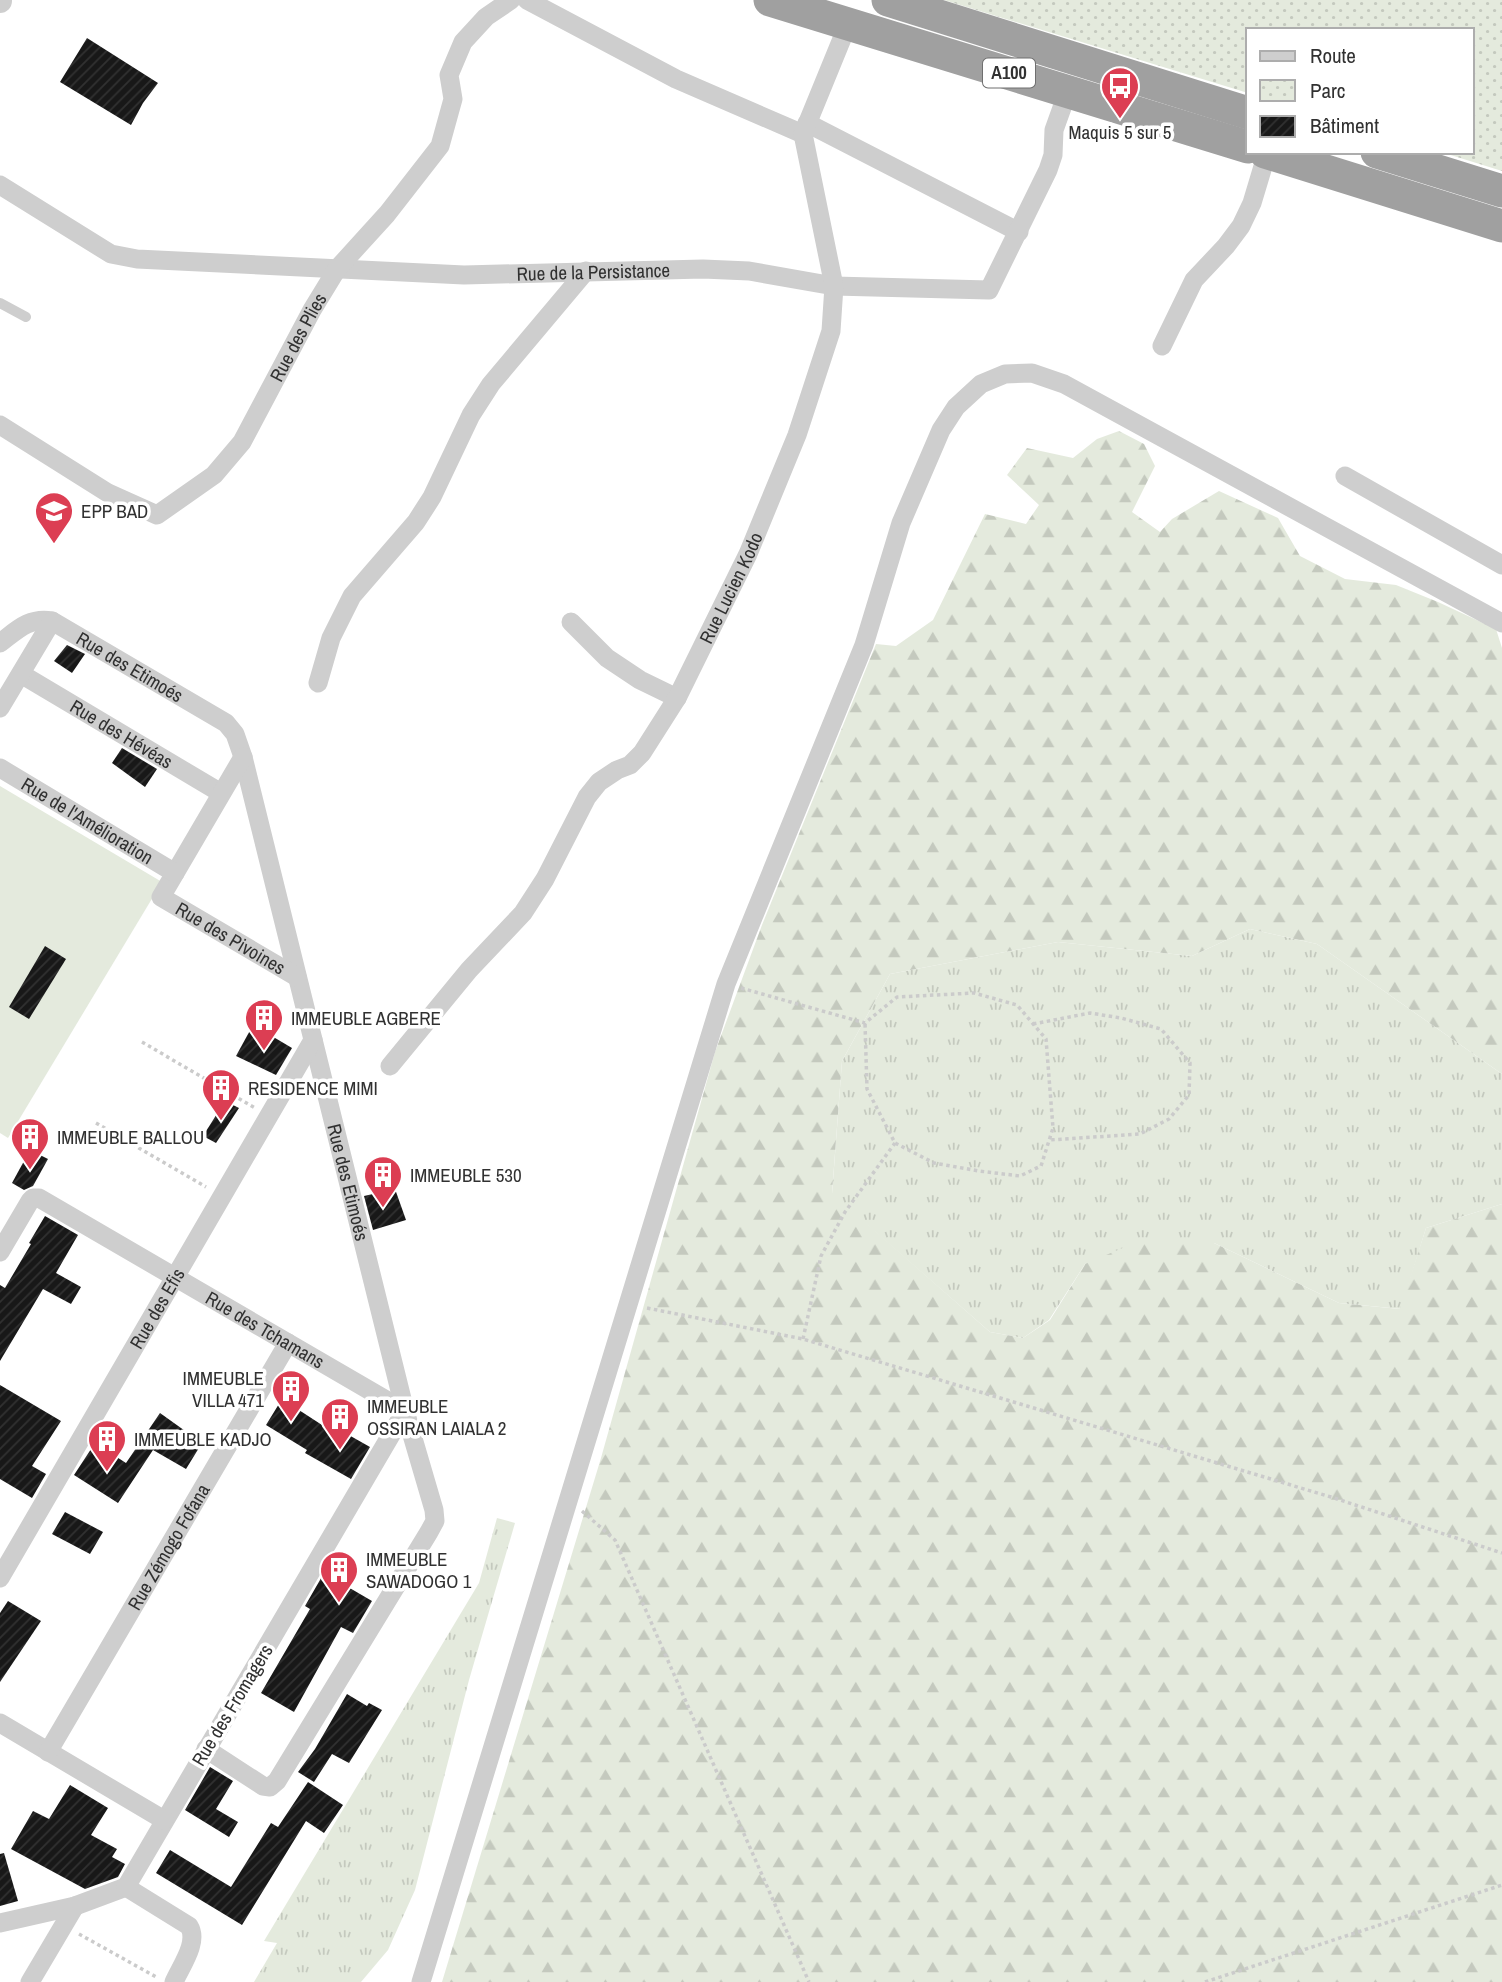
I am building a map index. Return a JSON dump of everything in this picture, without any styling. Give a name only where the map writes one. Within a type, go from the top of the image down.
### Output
[{"type":"highway","name":"A100","points":[[770,0],[1246,146]]},
{"type":"highway","name":"A100","points":[[888,0],[1246,112]]},
{"type":"highway","points":[[1269,154],[1502,226]]},
{"type":"highway","points":[[1383,154],[1502,191]]},
{"type":"street","name":"Rue des Plies","points":[[0,425],[108,493],[157,515],[214,475],[242,442],[312,310],[337,270],[387,214],[440,146],[453,99],[449,75],[463,42],[486,17],[511,0]]},
{"type":"street","points":[[527,0],[676,79],[805,128],[1019,232]]},
{"type":"street","points":[[805,128],[848,24]]},
{"type":"street","name":"Rue de la Persistance","points":[[0,184],[111,254],[156,261],[464,275],[654,268],[749,271],[834,286],[989,290],[1019,232],[1053,155],[1055,130],[1068,90]]},
{"type":"street","name":"Rue Lucien Kodo","points":[[390,1066],[469,970],[523,913],[545,879],[587,797],[599,782],[630,765],[642,753],[677,698],[748,554],[797,435],[831,331],[834,286],[805,128]]},
{"type":"street","points":[[1162,346],[1194,280],[1241,226],[1252,202],[1266,154]]},
{"type":"street","points":[[318,683],[331,638],[352,596],[416,522],[432,497],[471,415],[491,384],[586,271]]},
{"type":"street","points":[[421,1982],[726,984],[864,645],[901,523],[941,430],[957,407],[981,384],[1005,374],[1032,373],[1064,384],[1502,623]]},
{"type":"street","points":[[1345,476],[1502,565]]},
{"type":"street","points":[[0,643],[28,622],[40,619],[52,621],[0,708]]},
{"type":"street","name":"Rue des Etimoés","points":[[52,621],[226,723],[235,734],[243,757],[405,1411],[434,1510],[435,1521],[429,1532],[277,1781],[270,1787],[263,1786],[206,1749]]},
{"type":"street","points":[[571,622],[607,657],[640,680],[677,698]]},
{"type":"street","name":"Rue des Hévéas","points":[[21,674],[221,793]]},
{"type":"street","name":"Rue des Pivoines","points":[[243,757],[161,897],[297,977]]},
{"type":"street","name":"Rue de l'Amélioration","points":[[0,768],[175,873]]},
{"type":"street","name":"Rue des Efis","points":[[0,1578],[313,1040]]},
{"type":"street","name":"Rue des Tchamans","points":[[0,1252],[30,1201],[39,1198],[405,1411]]},
{"type":"street","name":"Rue Zémogo Fofana","points":[[48,1752],[288,1343]]},
{"type":"street","name":"Rue des Fromagers","points":[[126,1887],[405,1411]]},
{"type":"street","points":[[0,1723],[164,1820]]},
{"type":"street","points":[[0,1923],[75,1906],[126,1887],[190,1926],[193,1933],[192,1942],[174,1982]]},
{"type":"street","points":[[30,1982],[75,1906]]},
{"type":"lane","points":[[0,303],[26,317]]},
{"type":"path","points":[[726,984],[865,1023]]},
{"type":"path","points":[[974,993],[1017,1005],[1046,1039],[1053,1128],[1041,1166],[1020,1176],[934,1163],[895,1143],[867,1089],[865,1023],[897,997],[974,993]]},
{"type":"path","points":[[1033,1024],[1090,1013],[1121,1018],[1161,1029],[1190,1063],[1189,1095],[1168,1119],[1140,1134],[1049,1140]]},
{"type":"path","points":[[142,1042],[269,1116]]},
{"type":"path","points":[[96,1123],[222,1196]]},
{"type":"path","points":[[803,1339],[821,1256],[845,1212],[895,1143]]},
{"type":"path","points":[[627,1305],[803,1339],[1318,1493],[1502,1553]]},
{"type":"path","points":[[568,1498],[615,1540],[809,1982]]},
{"type":"path","points":[[1205,1982],[1502,1885]]},
{"type":"path","points":[[63,1925],[166,1982]]},
{"type":"green space","points":[[944,0],[1502,0],[1502,171],[1447,154],[1474,154],[1474,28],[1246,28],[1246,92]]},
{"type":"green space","points":[[1119,431],[1144,444],[1155,466],[1132,512],[1160,532],[1172,519],[1219,491],[1278,518],[1300,556],[1345,579],[1396,585],[1496,629],[1502,648],[1502,1074],[1317,944],[1250,929],[1192,956],[1058,942],[890,974],[842,1061],[832,1193],[990,1332],[1023,1338],[1050,1320],[1085,1264],[1146,1238],[1214,1243],[1339,1303],[1400,1309],[1426,1228],[1502,1204],[1502,1982],[442,1982],[601,1458],[715,1052],[762,925],[876,644],[896,646],[933,620],[985,514],[1026,524],[1039,505],[1007,475],[1027,448],[1073,458],[1097,439]]},
{"type":"green space","points":[[0,786],[162,882],[8,1138],[0,1133]]},
{"type":"green space","points":[[1250,929],[1317,944],[1502,1074],[1502,1204],[1426,1228],[1401,1309],[1339,1303],[1214,1243],[1085,1264],[1049,1320],[1023,1338],[990,1332],[832,1194],[842,1061],[890,974],[1058,942],[1192,956]]},
{"type":"green space","points":[[497,1518],[515,1523],[469,1680],[415,1890],[388,1950],[361,1982],[254,1982],[277,1943],[264,1941],[479,1583]]},
{"type":"building","points":[[87,38],[158,83],[131,125],[60,82]]},
{"type":"building","points":[[67,645],[85,654],[72,673],[54,661]]},
{"type":"building","points":[[122,748],[157,769],[145,787],[112,763]]},
{"type":"building","points":[[45,946],[66,959],[29,1019],[9,1007]]},
{"type":"building","name":"IMMEUBLE AGBERE","points":[[253,1025],[292,1048],[276,1075],[236,1056]]},
{"type":"building","name":"RESIDENCE MIMI","points":[[225,1101],[239,1108],[216,1143],[203,1136]]},
{"type":"building","name":"IMMEUBLE BALLOU","points":[[30,1150],[48,1159],[33,1186],[24,1190],[12,1183]]},
{"type":"building","name":"IMMEUBLE 530","points":[[395,1189],[406,1220],[373,1230],[364,1196]]},
{"type":"building","points":[[45,1216],[78,1235],[56,1273],[81,1287],[71,1304],[43,1289],[0,1361],[0,1285],[5,1288]]},
{"type":"building","points":[[0,1385],[61,1421],[32,1466],[46,1474],[32,1498],[0,1479]]},
{"type":"building","points":[[282,1399],[322,1425],[324,1421],[370,1447],[351,1479],[305,1453],[307,1450],[266,1425]]},
{"type":"building","points":[[160,1413],[202,1443],[186,1469],[153,1450],[118,1503],[74,1475],[95,1443],[126,1463]]},
{"type":"building","points":[[65,1512],[103,1532],[90,1554],[52,1534]]},
{"type":"building","points":[[324,1573],[372,1601],[353,1633],[341,1627],[294,1712],[261,1693],[310,1609],[305,1606]]},
{"type":"building","points":[[8,1601],[41,1621],[0,1682],[0,1613]]},
{"type":"building","points":[[347,1694],[367,1706],[369,1703],[382,1710],[349,1763],[332,1754],[314,1782],[298,1772],[315,1749]]},
{"type":"building","points":[[210,1767],[233,1781],[216,1809],[238,1822],[229,1837],[185,1810]]},
{"type":"building","points":[[308,1782],[343,1805],[324,1833],[306,1821],[242,1925],[156,1873],[170,1850],[231,1887],[271,1823],[278,1827]]},
{"type":"building","points":[[70,1785],[108,1808],[91,1835],[117,1849],[112,1857],[125,1864],[118,1877],[85,1889],[11,1849],[33,1811],[49,1819]]},
{"type":"building","points":[[4,1853],[18,1901],[0,1906],[0,1854]]},
{"type":"place","name":"Maquis 5 sur 5","points":[[1120,120]]},
{"type":"place","name":"EPP BAD","points":[[54,545]]},
{"type":"place","name":"IMMEUBLE AGBERE","points":[[264,1052]]},
{"type":"place","name":"RESIDENCE MIMI","points":[[221,1122]]},
{"type":"place","name":"IMMEUBLE BALLOU","points":[[30,1171]]},
{"type":"place","name":"IMMEUBLE 530","points":[[383,1209]]},
{"type":"place","name":"IMMEUBLE VILLA 471","points":[[291,1423]]},
{"type":"place","name":"IMMEUBLE OSSIRAN LAIALA 2","points":[[340,1451]]},
{"type":"place","name":"IMMEUBLE KADJO","points":[[107,1473]]},
{"type":"place","name":"IMMEUBLE SAWADOGO 1","points":[[339,1604]]}]
